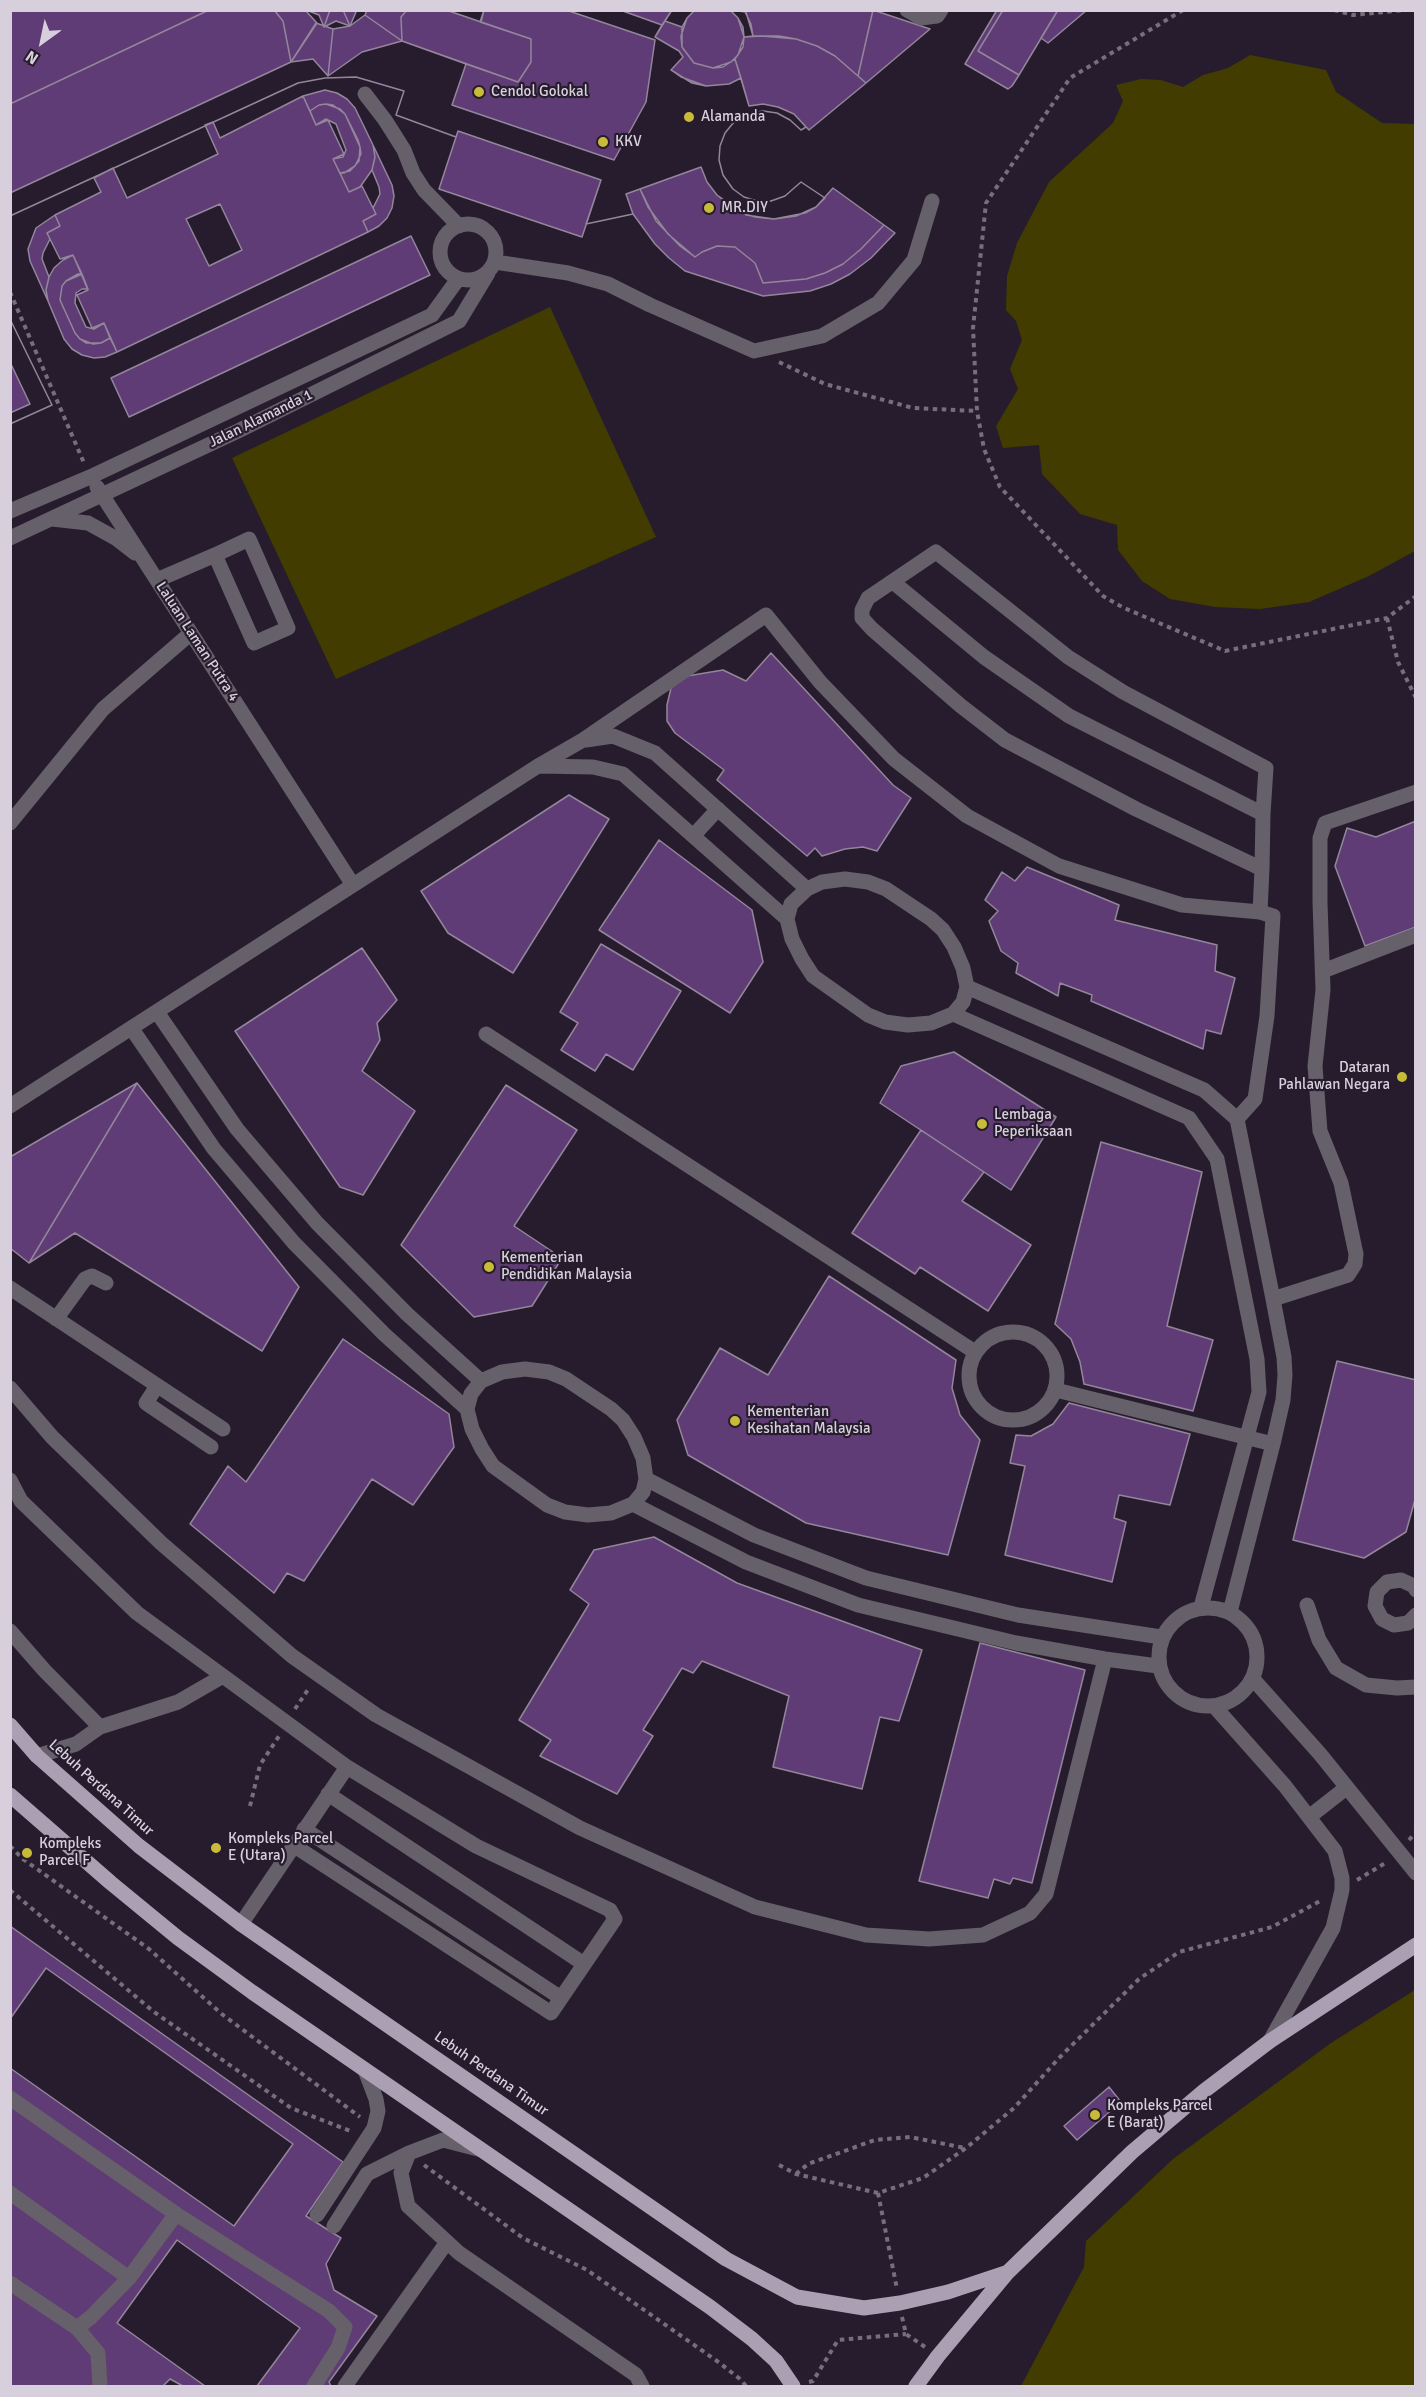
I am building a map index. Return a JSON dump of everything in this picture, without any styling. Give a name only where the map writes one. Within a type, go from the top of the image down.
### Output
[{"type":"main road","name":"Lebuh Perdana Timur","points":[[10,1725],[37,1756],[139,1846],[242,1924],[726,2259],[797,2297],[864,2308],[900,2303],[948,2292],[1008,2272]]},
{"type":"main road","points":[[10,1795],[178,1938],[365,2070],[710,2307],[752,2339],[799,2385]]},
{"type":"main road","points":[[916,2386],[1008,2272],[1128,2155],[1204,2091],[1270,2041],[1416,1946]]},
{"type":"street","points":[[907,10],[921,18],[937,16],[941,10]]},
{"type":"street","points":[[365,94],[398,140],[424,190],[459,225]]},
{"type":"street","points":[[491,267],[568,273],[608,284],[754,351],[822,336],[878,303],[914,260],[932,201]]},
{"type":"street","points":[[471,224],[484,229],[492,238],[496,250],[491,267],[474,280],[458,279],[447,271],[441,259],[441,245],[447,233],[459,225],[471,224]]},
{"type":"street","name":"Jalan Alamanda 1","points":[[10,538],[238,431],[459,321],[491,267]]},
{"type":"street","name":"Jalan Alamanda 1","points":[[10,511],[90,477],[432,315],[458,279]]},
{"type":"street","name":"Laluan Laman Putra 4","points":[[90,477],[353,885]]},
{"type":"street","points":[[52,519],[88,523],[117,539],[142,558]]},
{"type":"street","points":[[157,580],[249,539],[288,628],[254,643],[215,555]]},
{"type":"street","points":[[1260,912],[1262,869],[1263,814],[1266,768],[1123,692],[1077,663],[936,552],[868,598],[862,610],[862,618],[996,734],[1079,781],[1262,869]]},
{"type":"street","points":[[893,582],[984,657],[1069,716],[1263,814]]},
{"type":"street","points":[[10,1106],[538,766],[583,740],[766,615],[820,682],[894,759],[967,816],[1059,866],[1182,905],[1260,912],[1273,916],[1266,1016],[1255,1099],[1238,1119]]},
{"type":"street","points":[[10,823],[104,709],[191,633]]},
{"type":"street","points":[[583,740],[613,736],[655,753],[807,889]]},
{"type":"street","points":[[538,766],[592,767],[623,774],[787,919]]},
{"type":"street","points":[[1273,1299],[1348,1275],[1355,1264],[1356,1254],[1341,1183],[1320,1131],[1315,1066],[1323,990],[1320,838],[1325,823],[1416,792]]},
{"type":"street","points":[[694,835],[718,809]]},
{"type":"street","points":[[845,879],[868,882],[886,889],[931,919],[943,930],[954,947],[963,968],[967,987],[963,1002],[953,1014],[931,1023],[908,1025],[885,1022],[868,1015],[813,976],[792,939],[787,919],[791,904],[807,889],[822,882],[845,879]]},
{"type":"street","points":[[1323,971],[1416,935]]},
{"type":"street","points":[[967,987],[1204,1090],[1238,1119],[1284,1357],[1285,1375],[1283,1400],[1273,1444],[1230,1612]]},
{"type":"street","points":[[157,1012],[237,1129],[317,1223],[407,1314],[481,1382]]},
{"type":"street","points":[[953,1014],[1190,1118],[1217,1159],[1257,1359],[1259,1392],[1201,1607]]},
{"type":"street","points":[[132,1029],[214,1149],[294,1243],[384,1334],[467,1409]]},
{"type":"street","points":[[486,1034],[975,1352]]},
{"type":"street","points":[[1217,1159],[1244,1154]]},
{"type":"street","points":[[56,1318],[85,1279],[93,1276],[106,1283]]},
{"type":"street","points":[[10,1288],[223,1430]]},
{"type":"street","points":[[1005,1332],[1027,1333],[1048,1349],[1057,1368],[1056,1390],[1044,1409],[1024,1420],[1003,1420],[981,1408],[969,1390],[969,1364],[975,1352],[991,1337],[1005,1332]]},
{"type":"street","points":[[525,1369],[549,1372],[566,1378],[623,1420],[634,1437],[643,1458],[646,1479],[643,1492],[633,1504],[611,1513],[588,1515],[565,1512],[548,1505],[493,1466],[472,1429],[467,1409],[471,1394],[481,1382],[502,1372],[525,1369]]},
{"type":"street","points":[[1258,1377],[1285,1375]]},
{"type":"street","points":[[158,1386],[146,1403],[211,1447]]},
{"type":"street","points":[[10,1388],[52,1437],[161,1543],[292,1656],[376,1715],[580,1828],[755,1906],[866,1935],[928,1939],[983,1935],[1030,1913],[1046,1894],[1105,1659]]},
{"type":"street","points":[[1056,1390],[1273,1444]]},
{"type":"street","points":[[646,1479],[754,1535],[866,1578],[1018,1615],[1161,1637]]},
{"type":"street","points":[[10,1480],[21,1501],[137,1613],[347,1767],[476,1846],[610,1910],[614,1915],[613,1924],[551,2013],[293,1845]]},
{"type":"street","points":[[633,1504],[746,1562],[858,1605],[1017,1643],[1158,1666]]},
{"type":"street","points":[[1416,1590],[1401,1580],[1387,1582],[1377,1592],[1375,1606],[1382,1619],[1394,1625],[1408,1623],[1416,1615]]},
{"type":"street","points":[[1307,1605],[1319,1640],[1336,1668],[1366,1685],[1416,1687]]},
{"type":"street","points":[[1201,1607],[1230,1612],[1249,1629],[1258,1654],[1253,1679],[1237,1698],[1214,1706],[1189,1703],[1169,1688],[1158,1666],[1161,1637],[1171,1623],[1185,1612],[1201,1607]]},
{"type":"street","points":[[10,1631],[44,1670],[100,1726]]},
{"type":"street","points":[[37,1756],[76,1744],[100,1726],[178,1702],[223,1676]]},
{"type":"street","points":[[1253,1679],[1320,1754],[1416,1873]]},
{"type":"street","points":[[1214,1706],[1309,1817],[1335,1851],[1342,1878],[1342,1890],[1333,1928],[1270,2041]]},
{"type":"street","points":[[242,1924],[347,1767]]},
{"type":"street","points":[[1309,1817],[1346,1788]]},
{"type":"street","points":[[328,1794],[585,1964]]},
{"type":"street","points":[[304,1829],[561,1998]]},
{"type":"street","points":[[317,2215],[374,2127],[378,2111],[365,2070]]},
{"type":"street","points":[[12,2102],[176,2214],[329,2311],[345,2327],[338,2348],[314,2386]]},
{"type":"street","points":[[334,2226],[367,2174],[409,2153],[443,2140],[481,2150]]},
{"type":"street","points":[[409,2153],[401,2173],[408,2206],[459,2253],[636,2375],[642,2386]]},
{"type":"street","points":[[10,2193],[129,2278]]},
{"type":"street","points":[[77,2328],[129,2278],[176,2214]]},
{"type":"street","points":[[345,2386],[447,2242]]},
{"type":"street","points":[[10,2283],[77,2328],[98,2353],[100,2386]]},
{"type":"path","points":[[1184,10],[1070,78],[986,203],[973,328],[977,411],[984,449],[1000,487],[1103,596],[1124,608],[1225,651],[1387,618],[1416,596]]},
{"type":"path","points":[[1334,10],[1353,15],[1406,10]]},
{"type":"path","points":[[10,292],[90,477]]},
{"type":"path","points":[[754,351],[825,384],[913,408],[977,411]]},
{"type":"path","points":[[1387,618],[1398,662],[1416,698]]},
{"type":"path","points":[[778,2165],[796,2174],[878,2193],[923,2178],[966,2148],[1014,2108],[1060,2057],[1140,1978],[1179,1952],[1272,1927],[1342,1890],[1399,1854],[1416,1832]]},
{"type":"path","points":[[10,1890],[154,2012],[291,2108],[343,2127],[367,2139]]},
{"type":"path","points":[[796,2174],[808,2163],[875,2140],[910,2137],[966,2148]]},
{"type":"path","points":[[878,2193],[906,2334]]},
{"type":"path","points":[[799,2385],[813,2381],[838,2340],[906,2334],[938,2356]]},
{"type":"shaded area","points":[[1250,55],[1326,70],[1336,92],[1382,123],[1416,124],[1415,551],[1369,576],[1309,602],[1260,609],[1215,607],[1170,599],[1142,581],[1118,550],[1117,525],[1080,514],[1042,474],[1039,445],[1003,448],[996,426],[1018,389],[1010,369],[1022,340],[1016,321],[1006,310],[1007,276],[1017,243],[1049,182],[1113,123],[1123,101],[1116,85],[1141,79],[1161,80],[1183,87],[1203,75],[1228,68]]},
{"type":"shaded area","points":[[550,307],[656,537],[336,679],[232,458]]},
{"type":"shaded area","points":[[1415,1990],[1415,2386],[1021,2386],[1084,2267],[1086,2241],[1173,2159],[1331,2043]]},
{"type":"building","points":[[10,10],[209,10],[10,104]]},
{"type":"building","points":[[209,10],[274,10],[283,21],[291,62],[10,193],[10,104]]},
{"type":"building","points":[[274,10],[305,10],[317,23],[291,62],[283,21]]},
{"type":"building","points":[[306,10],[330,10],[324,27],[319,15]]},
{"type":"building","points":[[330,10],[343,10],[350,26],[336,21],[324,27]]},
{"type":"building","points":[[343,10],[359,10],[350,26]]},
{"type":"building","points":[[367,10],[407,10],[401,17],[402,41],[365,15]]},
{"type":"building","points":[[407,10],[446,10],[531,39],[531,62],[518,82],[402,41],[401,17]]},
{"type":"building","points":[[446,10],[484,10],[481,22]]},
{"type":"building","points":[[446,10],[484,10],[481,22]]},
{"type":"building","points":[[484,10],[566,10],[655,40],[646,102],[614,160],[452,105],[466,64],[518,82],[531,62],[531,39],[480,22]]},
{"type":"building","name":"Alamanda","points":[[566,10],[620,10],[662,25],[655,37],[679,51],[683,57],[671,70],[681,77],[706,86],[729,84],[741,78],[749,106],[763,104],[794,114],[806,127],[801,130],[790,120],[777,113],[763,111],[747,114],[734,122],[725,133],[720,146],[719,160],[723,175],[733,189],[744,197],[757,201],[771,201],[785,196],[801,182],[825,198],[816,207],[796,216],[774,219],[755,217],[737,211],[717,195],[707,182],[701,167],[626,194],[633,214],[586,224],[601,180],[458,131],[456,137],[396,115],[404,91],[356,77],[325,78],[298,83],[10,216],[10,193],[291,62],[313,59],[328,76],[362,52],[402,41],[466,64],[452,105],[614,160],[646,102],[655,40]]},
{"type":"building","name":"Alamanda","points":[[566,10],[620,10],[662,25],[655,37],[679,51],[683,57],[671,70],[681,77],[706,86],[729,84],[741,78],[749,106],[763,104],[794,114],[806,127],[801,130],[790,120],[777,113],[763,111],[747,114],[734,122],[725,133],[720,146],[719,160],[723,175],[733,189],[744,197],[757,201],[771,201],[785,196],[801,182],[825,198],[816,207],[796,216],[774,219],[755,217],[737,211],[717,195],[707,182],[701,167],[626,194],[633,214],[586,224],[601,180],[458,131],[456,137],[396,115],[404,91],[356,77],[325,78],[298,83],[10,216],[10,193],[291,62],[313,59],[328,76],[362,52],[402,41],[466,64],[452,105],[614,160],[646,102],[655,40]]},
{"type":"building","points":[[620,10],[672,10],[662,25]]},
{"type":"building","points":[[672,10],[695,10],[682,27],[665,21]]},
{"type":"building","points":[[672,10],[695,10],[682,27],[665,21]]},
{"type":"building","points":[[695,10],[730,10],[743,27],[744,37],[738,55],[731,62],[713,68],[694,63],[682,47],[681,36],[687,18]]},
{"type":"building","points":[[730,10],[746,12],[753,36],[744,37],[738,18]]},
{"type":"building","points":[[730,10],[746,12],[753,36],[744,37],[738,18]]},
{"type":"building","points":[[744,10],[873,10],[858,76],[835,56],[817,46],[779,36],[753,36],[751,24]]},
{"type":"building","points":[[873,10],[930,29],[866,83],[858,76]]},
{"type":"building","points":[[997,10],[1003,10],[978,51],[1019,75],[1008,89],[965,64]]},
{"type":"building","points":[[1003,10],[1058,10],[1019,75],[978,51]]},
{"type":"building","points":[[1058,10],[1087,10],[1048,43],[1041,38]]},
{"type":"building","points":[[365,15],[402,41],[362,52],[328,76],[333,29],[350,26]]},
{"type":"building","points":[[665,21],[682,27],[682,47],[694,63],[713,68],[723,67],[735,59],[741,78],[729,84],[706,86],[692,83],[671,70],[683,57],[679,51],[655,37]]},
{"type":"building","points":[[316,23],[333,29],[328,76],[313,59],[291,62]]},
{"type":"building","points":[[744,37],[796,39],[817,46],[835,56],[866,83],[809,130],[794,114],[778,107],[763,104],[749,106],[735,59],[743,47]]},
{"type":"building","points":[[325,90],[347,99],[355,108],[373,145],[375,157],[372,170],[360,187],[349,192],[340,173],[350,171],[359,161],[358,140],[345,114],[340,109],[326,104],[319,105],[310,111],[303,96]]},
{"type":"building","points":[[303,96],[316,125],[328,120],[344,154],[333,159],[349,192],[362,186],[376,214],[363,221],[368,232],[117,352],[104,323],[92,328],[77,295],[88,290],[73,255],[60,259],[47,233],[60,226],[55,215],[101,192],[94,178],[113,168],[127,198],[218,154],[205,125],[213,122],[220,138]]},
{"type":"building","points":[[319,105],[333,105],[345,114],[360,147],[361,154],[355,166],[344,173],[340,173],[333,159],[343,157],[346,150],[336,124],[326,119],[316,125],[310,111]]},
{"type":"building","points":[[458,131],[601,180],[582,237],[439,189]]},
{"type":"building","points":[[373,145],[392,185],[394,196],[387,218],[368,232],[363,221],[376,214],[373,208],[380,194],[372,170],[375,157]]},
{"type":"building","points":[[701,167],[707,182],[717,195],[746,215],[774,219],[805,213],[816,207],[833,188],[884,225],[843,264],[825,273],[806,279],[763,283],[755,263],[735,247],[717,246],[695,257],[668,234],[648,207],[640,189]]},
{"type":"building","points":[[640,189],[656,221],[680,246],[695,257],[717,246],[735,247],[755,263],[763,283],[806,279],[825,273],[843,264],[884,225],[895,233],[871,258],[850,274],[831,284],[810,291],[763,296],[685,271],[669,258],[655,244],[633,214],[626,194]]},
{"type":"building","points":[[220,204],[242,250],[209,266],[186,219]]},
{"type":"building","points":[[55,215],[60,226],[47,233],[50,239],[42,259],[49,277],[46,290],[48,301],[30,261],[28,249],[36,228]]},
{"type":"building","points":[[411,236],[430,275],[129,417],[111,378]]},
{"type":"building","points":[[73,255],[82,274],[66,281],[62,286],[60,300],[80,339],[93,344],[110,338],[117,352],[105,357],[94,358],[72,349],[64,339],[48,301],[46,290],[49,277],[54,268]]},
{"type":"building","points":[[78,274],[82,274],[88,289],[82,289],[76,293],[75,303],[86,327],[94,329],[104,323],[110,338],[101,343],[86,343],[80,339],[60,300],[62,286]]},
{"type":"building","points":[[10,319],[52,405],[10,424],[10,413],[30,404],[10,362]]},
{"type":"building","points":[[10,319],[52,405],[10,424],[10,413],[30,404],[10,362]]},
{"type":"building","points":[[10,362],[30,404],[10,413]]},
{"type":"building","points":[[771,653],[893,785],[911,798],[877,851],[863,847],[845,849],[822,856],[815,848],[807,856],[717,780],[724,770],[675,733],[667,721],[667,705],[671,688],[687,676],[723,670],[746,681]]},
{"type":"building","points":[[569,795],[609,819],[513,973],[448,933],[421,891]]},
{"type":"building","points":[[1416,821],[1416,927],[1365,946],[1335,866],[1347,828],[1376,837]]},
{"type":"building","points":[[659,840],[752,910],[763,962],[730,1013],[599,930]]},
{"type":"building","points":[[1027,867],[1119,905],[1115,920],[1217,945],[1215,971],[1235,978],[1221,1034],[1206,1030],[1203,1049],[1091,1001],[1092,995],[1060,983],[1058,996],[1016,973],[1018,963],[1001,951],[989,921],[998,911],[985,900],[1002,872],[1015,881]]},
{"type":"building","points":[[601,944],[681,991],[633,1070],[606,1054],[595,1071],[561,1050],[578,1023],[560,1012]]},
{"type":"building","points":[[362,948],[397,1000],[377,1023],[380,1040],[362,1071],[415,1111],[363,1195],[340,1187],[235,1031]]},
{"type":"building","name":"Lembaga Peperiksaan","points":[[954,1052],[1056,1117],[1011,1190],[880,1103],[901,1066]]},
{"type":"building","points":[[137,1083],[299,1287],[262,1351],[75,1233],[29,1263]]},
{"type":"building","points":[[137,1083],[29,1263],[10,1248],[10,1157]]},
{"type":"building","points":[[506,1085],[577,1130],[514,1226],[562,1258],[532,1306],[474,1317],[401,1245]]},
{"type":"building","points":[[921,1130],[984,1172],[962,1201],[1031,1245],[988,1311],[920,1267],[915,1274],[852,1233]]},
{"type":"building","points":[[1101,1142],[1202,1172],[1167,1326],[1213,1340],[1193,1411],[1084,1384],[1080,1362],[1071,1339],[1055,1324]]},
{"type":"building","points":[[829,1276],[956,1360],[952,1388],[960,1415],[980,1440],[948,1555],[806,1523],[688,1455],[677,1420],[720,1348],[768,1375]]},
{"type":"building","points":[[343,1339],[449,1414],[454,1447],[413,1505],[372,1479],[304,1581],[287,1573],[274,1593],[190,1524],[228,1466],[246,1482]]},
{"type":"building","points":[[1337,1361],[1416,1380],[1416,1496],[1406,1532],[1364,1558],[1293,1540]]},
{"type":"building","points":[[1069,1403],[1190,1434],[1170,1505],[1119,1495],[1114,1518],[1126,1522],[1112,1582],[1005,1555],[1025,1466],[1010,1463],[1016,1435],[1031,1436],[1053,1424]]},
{"type":"building","points":[[654,1537],[737,1583],[922,1650],[899,1721],[880,1717],[862,1789],[773,1767],[789,1696],[702,1661],[693,1673],[682,1668],[643,1730],[653,1736],[617,1794],[540,1756],[551,1740],[519,1720],[589,1604],[570,1590],[594,1550]]},
{"type":"building","points":[[980,1643],[1085,1670],[1032,1883],[1013,1878],[1010,1884],[994,1879],[988,1898],[919,1881]]},
{"type":"building","points":[[10,1926],[343,2162],[306,2216],[341,2238],[326,2264],[334,2290],[377,2316],[329,2382],[331,2386],[183,2386],[170,2379],[163,2386],[10,2386]]},
{"type":"building","points":[[46,1968],[293,2144],[234,2226],[10,2068],[10,2019]]},
{"type":"building","points":[[1109,2087],[1121,2102],[1077,2140],[1064,2126]]},
{"type":"building","points":[[177,2240],[300,2328],[257,2386],[205,2386],[117,2323]]},
{"type":"place","name":"Cendol Golokal","points":[[479,92]]},
{"type":"place","name":"Alamanda","points":[[689,117]]},
{"type":"place","name":"KKV","points":[[603,142]]},
{"type":"place","name":"MR.DIY","points":[[709,208]]},
{"type":"place","name":"Dataran Pahlawan Negara","points":[[1402,1077]]},
{"type":"place","name":"Lembaga Peperiksaan","points":[[982,1124]]},
{"type":"place","name":"Kementerian Pendidikan Malaysia","points":[[489,1267]]},
{"type":"place","name":"Kementerian Kesihatan Malaysia","points":[[735,1421]]},
{"type":"place","name":"Kompleks Parcel E (Utara)","points":[[216,1848]]},
{"type":"place","name":"Kompleks Parcel F","points":[[27,1853]]},
{"type":"place","name":"Kompleks Parcel E (Barat)","points":[[1095,2115]]}]
